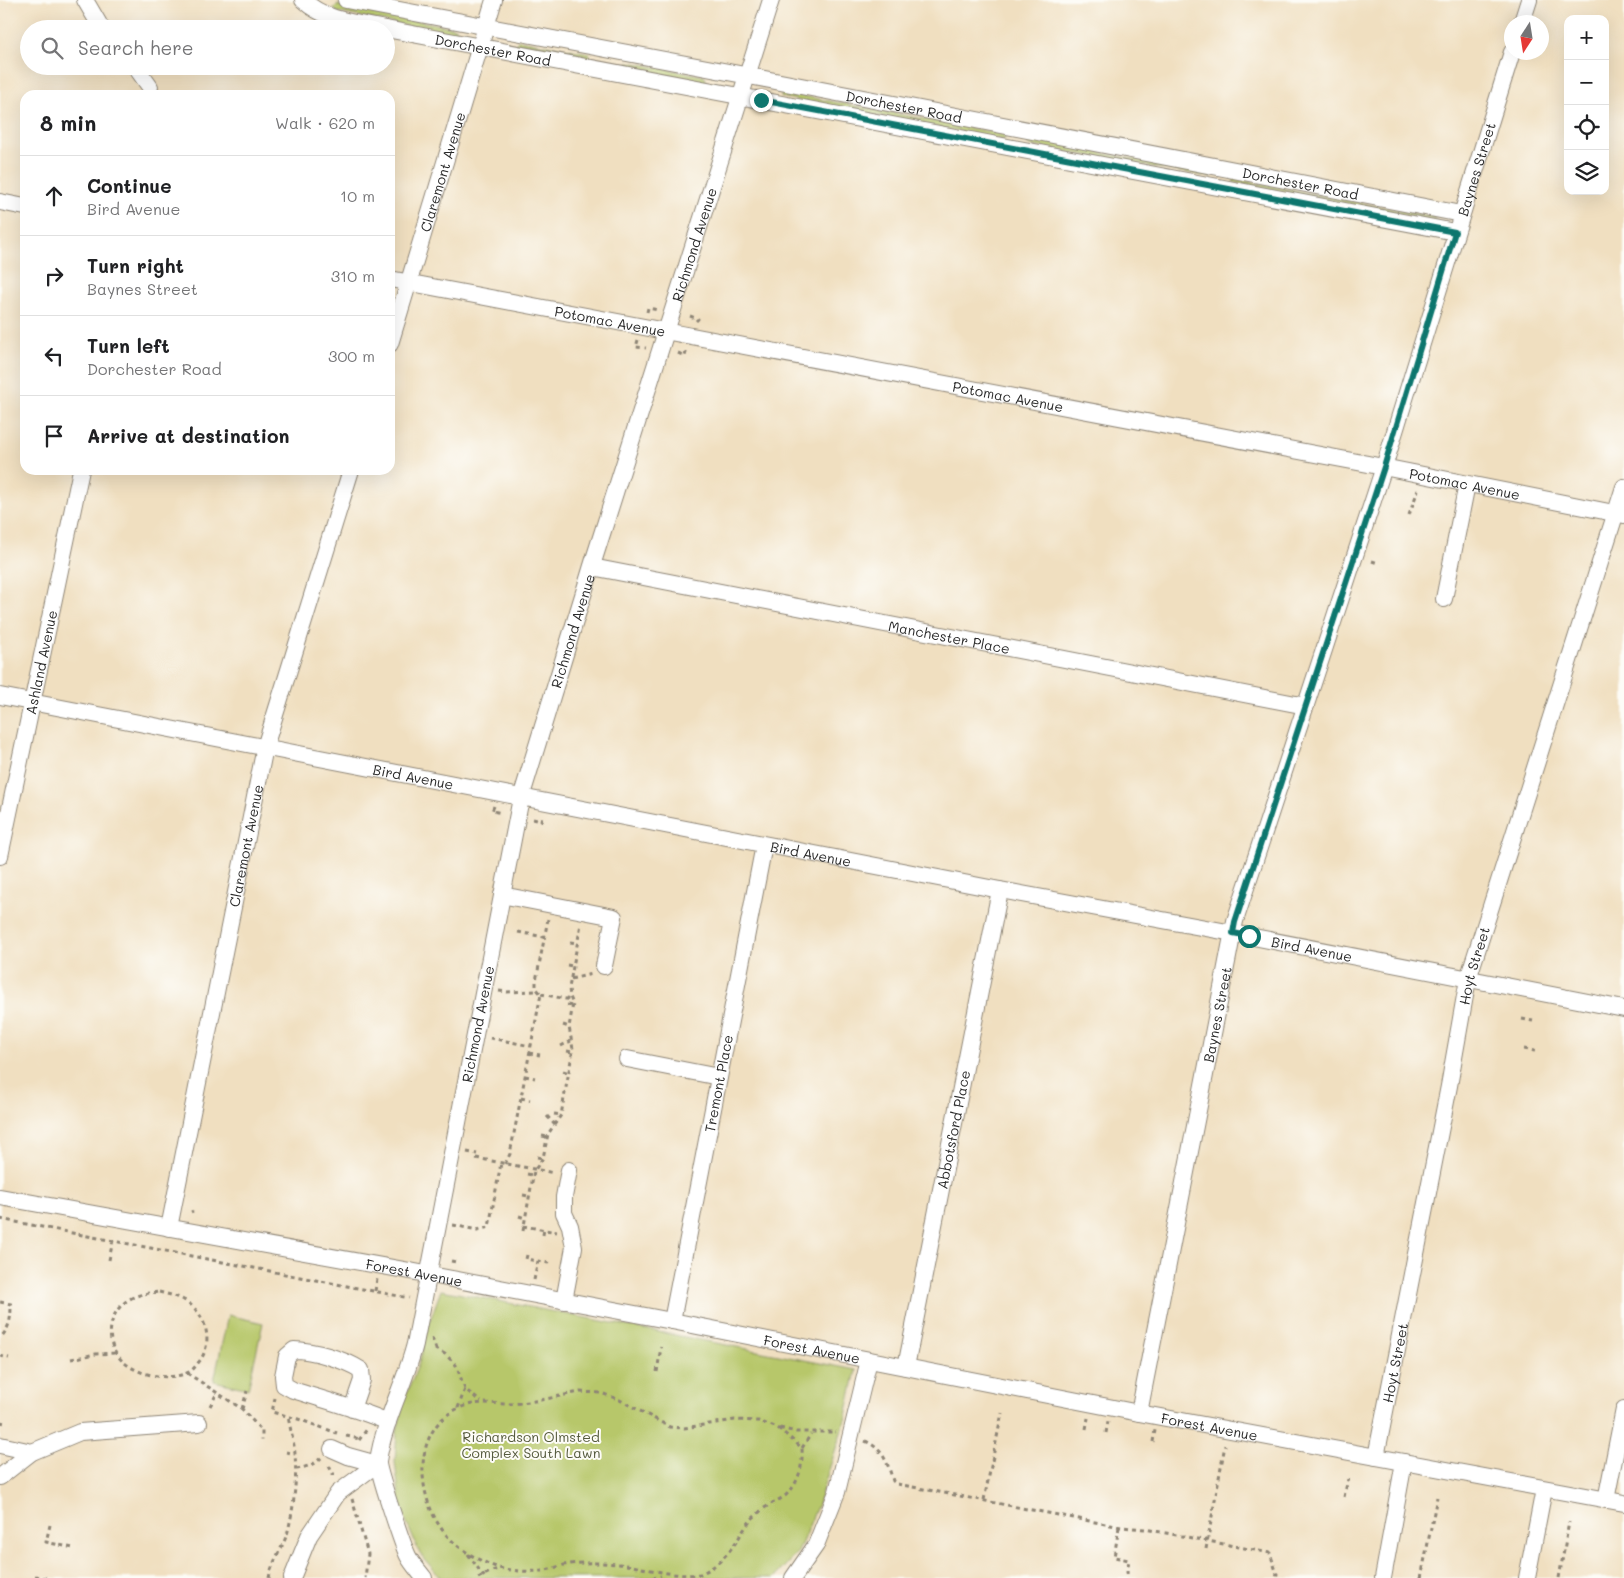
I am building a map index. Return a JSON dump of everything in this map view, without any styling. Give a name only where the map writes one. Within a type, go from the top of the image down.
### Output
[{"type":"street","points":[[85,0],[97,20]]},
{"type":"street","name":"Dorchester Road","points":[[304,0],[326,7],[338,19],[343,20]]},
{"type":"street","name":"Dorchester Road","points":[[346,0],[1461,214]]},
{"type":"street","name":"Claremont Avenue","points":[[395,328],[494,0]]},
{"type":"street","name":"Richmond Avenue","points":[[377,1464],[395,1400],[410,1365],[521,798],[771,0]]},
{"type":"street","points":[[1524,15],[1529,0]]},
{"type":"street","name":"Dorchester Road","points":[[395,31],[1455,232]]},
{"type":"street","points":[[596,70],[600,48]]},
{"type":"street","points":[[618,74],[622,52]]},
{"type":"street","name":"Baynes Street","points":[[1139,1413],[1235,922],[1384,467],[1509,60]]},
{"type":"street","points":[[141,75],[150,87]]},
{"type":"street","points":[[1017,149],[1021,129]]},
{"type":"street","points":[[1220,187],[1224,168]]},
{"type":"street","points":[[0,202],[20,206]]},
{"type":"street","name":"Potomac Avenue","points":[[395,279],[1384,467],[1620,515]]},
{"type":"street","name":"Ashland Avenue","points":[[0,856],[80,475]]},
{"type":"street","name":"Claremont Avenue","points":[[169,1228],[265,747],[349,475]]},
{"type":"street","points":[[1444,599],[1467,484]]},
{"type":"street","name":"Hoyt Street","points":[[1376,1457],[1468,979],[1620,515],[1624,487]]},
{"type":"street","name":"Manchester Place","points":[[592,567],[1306,706]]},
{"type":"street","name":"Bird Avenue","points":[[0,696],[764,845],[1624,1008]]},
{"type":"street","name":"Tremont Place","points":[[672,1321],[764,845]]},
{"type":"street","name":"Abbotsford Place","points":[[906,1367],[1000,890]]},
{"type":"street","points":[[502,895],[614,917],[599,970]]},
{"type":"street","points":[[627,1058],[719,1076]]},
{"type":"street","points":[[564,1301],[574,1247],[570,1226],[564,1213],[564,1197],[569,1170]]},
{"type":"street","name":"Forest Avenue","points":[[0,1197],[672,1321],[1139,1413],[1624,1504]]},
{"type":"street","points":[[352,1410],[362,1380],[361,1370],[353,1365],[304,1350],[294,1350],[287,1356],[282,1376],[284,1385],[293,1390],[352,1410],[388,1422]]},
{"type":"street","points":[[793,1578],[816,1545],[837,1492],[868,1360]]},
{"type":"street","points":[[1606,1500],[1624,1409]]},
{"type":"street","points":[[0,1477],[32,1452],[80,1432],[199,1423]]},
{"type":"street","points":[[0,1445],[32,1452]]},
{"type":"street","points":[[332,1449],[348,1456],[377,1464]]},
{"type":"street","points":[[1383,1578],[1404,1462]]},
{"type":"street","points":[[292,1578],[309,1536],[338,1493],[377,1464]]},
{"type":"street","points":[[377,1464],[408,1556],[424,1578]]},
{"type":"street","points":[[1527,1578],[1544,1488]]},
{"type":"path","points":[[648,308],[660,311]]},
{"type":"path","points":[[690,316],[698,319]]},
{"type":"path","points":[[636,347],[647,348]]},
{"type":"path","points":[[678,353],[685,356]]},
{"type":"path","points":[[1409,515],[1418,490]]},
{"type":"path","points":[[1372,561],[1378,563]]},
{"type":"path","points":[[492,811],[502,813]]},
{"type":"path","points":[[533,819],[541,821]]},
{"type":"path","points":[[454,1226],[477,1230],[489,1227],[503,1163],[509,1158],[514,1142],[529,1053],[540,1010],[536,981],[540,971],[549,911]]},
{"type":"path","points":[[522,1231],[535,1169],[543,1158],[547,1137],[561,1115],[573,1052],[568,1027],[573,1006],[569,988],[583,916]]},
{"type":"path","points":[[518,932],[544,937]]},
{"type":"path","points":[[570,942],[578,943]]},
{"type":"path","points":[[567,965],[573,966]]},
{"type":"path","points":[[570,979],[599,970]]},
{"type":"path","points":[[499,991],[539,993],[571,1000]]},
{"type":"path","points":[[567,1005],[573,1006]]},
{"type":"path","points":[[1522,1019],[1533,1021]]},
{"type":"path","points":[[563,1026],[568,1027]]},
{"type":"path","points":[[487,1037],[531,1046]]},
{"type":"path","points":[[561,1046],[571,1041]]},
{"type":"path","points":[[1524,1049],[1535,1051]]},
{"type":"path","points":[[567,1051],[573,1052]]},
{"type":"path","points":[[529,1053],[540,1056]]},
{"type":"path","points":[[562,1071],[569,1073]]},
{"type":"path","points":[[525,1076],[535,1078]]},
{"type":"path","points":[[521,1098],[530,1100]]},
{"type":"path","points":[[554,1114],[561,1115]]},
{"type":"path","points":[[547,1116],[555,1125]]},
{"type":"path","points":[[542,1136],[547,1137]]},
{"type":"path","points":[[466,1151],[476,1156],[547,1172]]},
{"type":"path","points":[[537,1157],[543,1158]]},
{"type":"path","points":[[527,1174],[533,1175]]},
{"type":"path","points":[[523,1195],[529,1196]]},
{"type":"path","points":[[519,1216],[525,1218]]},
{"type":"path","points":[[0,1219],[408,1298]]},
{"type":"path","points":[[524,1226],[564,1233]]},
{"type":"path","points":[[543,1235],[544,1229]]},
{"type":"path","points":[[109,1260],[113,1240]]},
{"type":"path","points":[[527,1255],[526,1259],[549,1263],[550,1259]]},
{"type":"path","points":[[451,1261],[456,1262]]},
{"type":"path","points":[[535,1277],[538,1261]]},
{"type":"path","points":[[375,1291],[378,1278]]},
{"type":"path","points":[[160,1292],[180,1298],[198,1312],[205,1325],[207,1343],[204,1354],[192,1370],[187,1373],[175,1376],[150,1375],[132,1368],[116,1353],[111,1341],[113,1319],[124,1302],[145,1293],[160,1292]]},
{"type":"path","points":[[0,1302],[11,1304],[9,1326],[0,1338]]},
{"type":"path","points":[[430,1348],[445,1354],[456,1365],[465,1389],[482,1402]]},
{"type":"path","points":[[657,1372],[662,1348]]},
{"type":"path","points":[[71,1359],[96,1354],[116,1353]]},
{"type":"path","points":[[0,1356],[9,1358]]},
{"type":"path","points":[[187,1373],[242,1409],[262,1431],[262,1440]]},
{"type":"path","points":[[458,1408],[465,1389]]},
{"type":"path","points":[[242,1409],[247,1391]]},
{"type":"path","points":[[484,1576],[467,1553],[439,1525],[428,1501],[422,1473],[425,1447],[444,1417],[458,1408],[482,1402],[510,1404],[580,1392],[601,1393],[618,1399],[670,1427],[684,1428],[735,1420],[758,1421],[796,1432],[834,1432],[843,1434]]},
{"type":"path","points":[[210,1406],[217,1393]]},
{"type":"path","points":[[275,1398],[272,1412],[312,1423],[350,1438],[359,1440],[369,1427]]},
{"type":"path","points":[[984,1501],[1002,1413]]},
{"type":"path","points":[[1086,1429],[1089,1415]]},
{"type":"path","points":[[269,1578],[287,1533],[293,1499],[296,1469],[288,1416]]},
{"type":"path","points":[[1106,1433],[1108,1419]]},
{"type":"path","points":[[0,1422],[6,1423]]},
{"type":"path","points":[[778,1428],[802,1448]]},
{"type":"path","points":[[1153,1442],[1155,1429]]},
{"type":"path","points":[[652,1578],[662,1576],[695,1576],[723,1559],[750,1521],[765,1508],[785,1496],[792,1488],[799,1475],[803,1460],[802,1448],[811,1433]]},
{"type":"path","points":[[860,1439],[873,1444],[881,1452],[897,1484],[1119,1527],[1145,1529],[1270,1552],[1277,1574],[1276,1578]]},
{"type":"path","points":[[1206,1549],[1226,1442]]},
{"type":"path","points":[[286,1452],[295,1454]]},
{"type":"path","points":[[1344,1498],[1348,1480]]},
{"type":"path","points":[[1421,1578],[1437,1497]]},
{"type":"path","points":[[354,1502],[368,1554],[365,1578]]},
{"type":"path","points":[[1559,1578],[1569,1522]]},
{"type":"path","points":[[50,1525],[46,1542],[73,1548]]},
{"type":"path","points":[[1119,1527],[1114,1556],[1129,1560],[1128,1578]]},
{"type":"path","points":[[467,1553],[502,1568],[521,1571],[541,1571],[570,1564],[599,1563],[620,1564],[640,1568],[662,1576]]},
{"type":"path","points":[[478,1578],[502,1568]]},
{"type":"path","points":[[35,1576],[46,1578]]},
{"type":"green space","points":[[337,5],[455,28],[458,32],[454,35],[395,24],[395,20],[377,20],[336,12],[334,8]]},
{"type":"green space","points":[[519,40],[589,53],[591,58],[590,60],[517,47],[516,43]]},
{"type":"green space","points":[[629,62],[704,76],[706,80],[705,83],[628,68]]},
{"type":"green space","points":[[782,92],[1003,134],[1005,138],[1004,140],[781,97]]},
{"type":"green space","points":[[1032,139],[1209,174],[1211,177],[1028,145],[1028,142]]},
{"type":"green space","points":[[1234,179],[1434,217],[1436,221],[1233,182]]},
{"type":"green space","name":"Richardson Olmsted Complex South Lawn","points":[[441,1290],[856,1370],[845,1420],[818,1504],[798,1552],[774,1578],[441,1578],[420,1554],[401,1510],[395,1462],[397,1431],[404,1400],[419,1363],[428,1326]]},
{"type":"green space","points":[[228,1315],[263,1323],[248,1389],[214,1381]]},
{"type":"route","points":[[761,100],[1455,232],[1384,467],[1235,922],[1233,933],[1249,936]]}]
